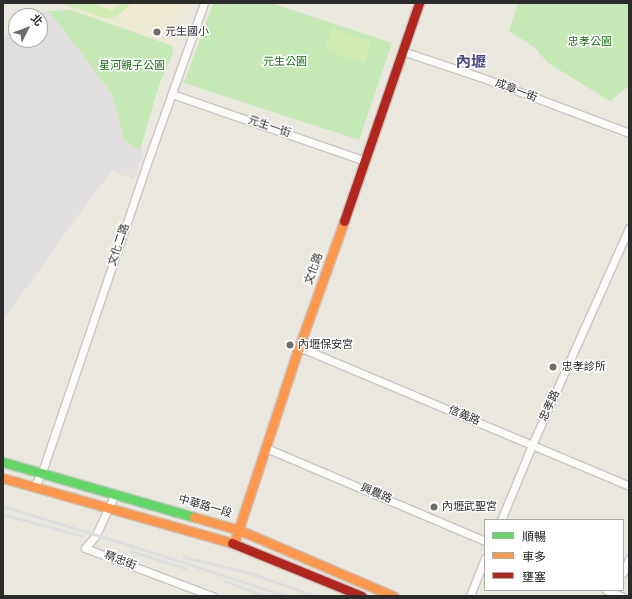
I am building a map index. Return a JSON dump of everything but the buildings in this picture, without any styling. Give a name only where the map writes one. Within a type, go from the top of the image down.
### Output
[{"type":"main road","name":"文化路","points":[[234,543],[299,347],[419,3]]},
{"type":"main road","name":"中華路一段","points":[[3,462],[239,530],[393,596]]},
{"type":"main road","points":[[3,478],[234,543],[362,596]]},
{"type":"street","name":"文化二路","points":[[34,487],[42,472],[204,3]]},
{"type":"street","name":"成章一街","points":[[402,51],[483,78],[629,133]]},
{"type":"street","name":"元生一街","points":[[172,94],[365,161]]},
{"type":"street","name":"忠孝路","points":[[501,519],[532,445],[629,228]]},
{"type":"street","name":"信義路","points":[[299,347],[629,486]]},
{"type":"street","name":"興農路","points":[[266,448],[484,541]]},
{"type":"street","name":"精忠街","points":[[115,494],[96,535],[85,548],[212,596]]},
{"type":"street","points":[[624,571],[629,559]]},
{"type":"street","points":[[470,596],[484,561]]},
{"type":"shaded area","name":"元生國小","points":[[52,3],[188,3],[173,46]]},
{"type":"shaded area","points":[[48,11],[112,94],[125,141],[144,152],[133,179],[112,171],[87,203],[3,321],[3,38],[6,37],[8,32],[8,48],[48,48]]},
{"type":"green space","points":[[60,3],[92,3],[112,10],[121,3],[133,3],[117,16],[107,19]]},
{"type":"green space","name":"元生公園","points":[[213,3],[271,3],[392,43],[359,140],[184,83]]},
{"type":"green space","name":"忠孝公園","points":[[518,3],[629,3],[629,86],[610,101],[548,63],[534,47],[509,31]]},
{"type":"green space","name":"星河親子公園","points":[[71,10],[173,46],[172,55],[159,85],[140,150],[125,141],[112,94],[49,11]]},
{"type":"green space","points":[[332,28],[372,42],[364,63],[325,50]]},
{"type":"railway","points":[[3,506],[152,552],[286,596]]},
{"type":"railway","points":[[3,514],[82,536]]},
{"type":"railway","points":[[131,551],[185,568]]},
{"type":"railway","points":[[184,557],[250,573],[316,596]]},
{"type":"railway","points":[[225,581],[266,596]]},
{"type":"traffic: fast","points":[[3,462],[194,517]]},
{"type":"traffic: slow","points":[[234,543],[299,347],[344,221]]},
{"type":"traffic: slow","points":[[3,478],[232,543]]},
{"type":"traffic: slow","points":[[194,517],[239,530],[393,596]]},
{"type":"traffic: jam","points":[[344,221],[419,3]]},
{"type":"traffic: jam","points":[[232,543],[362,596]]},
{"type":"place","name":"元生國小","points":[[157,32]]},
{"type":"place","name":"內壢保安宮","points":[[290,345]]},
{"type":"place","name":"忠孝診所","points":[[553,367]]},
{"type":"place","name":"內壢武聖宮","points":[[434,507]]},
{"type":"district","name":"內壢","points":[[471,63]]}]
